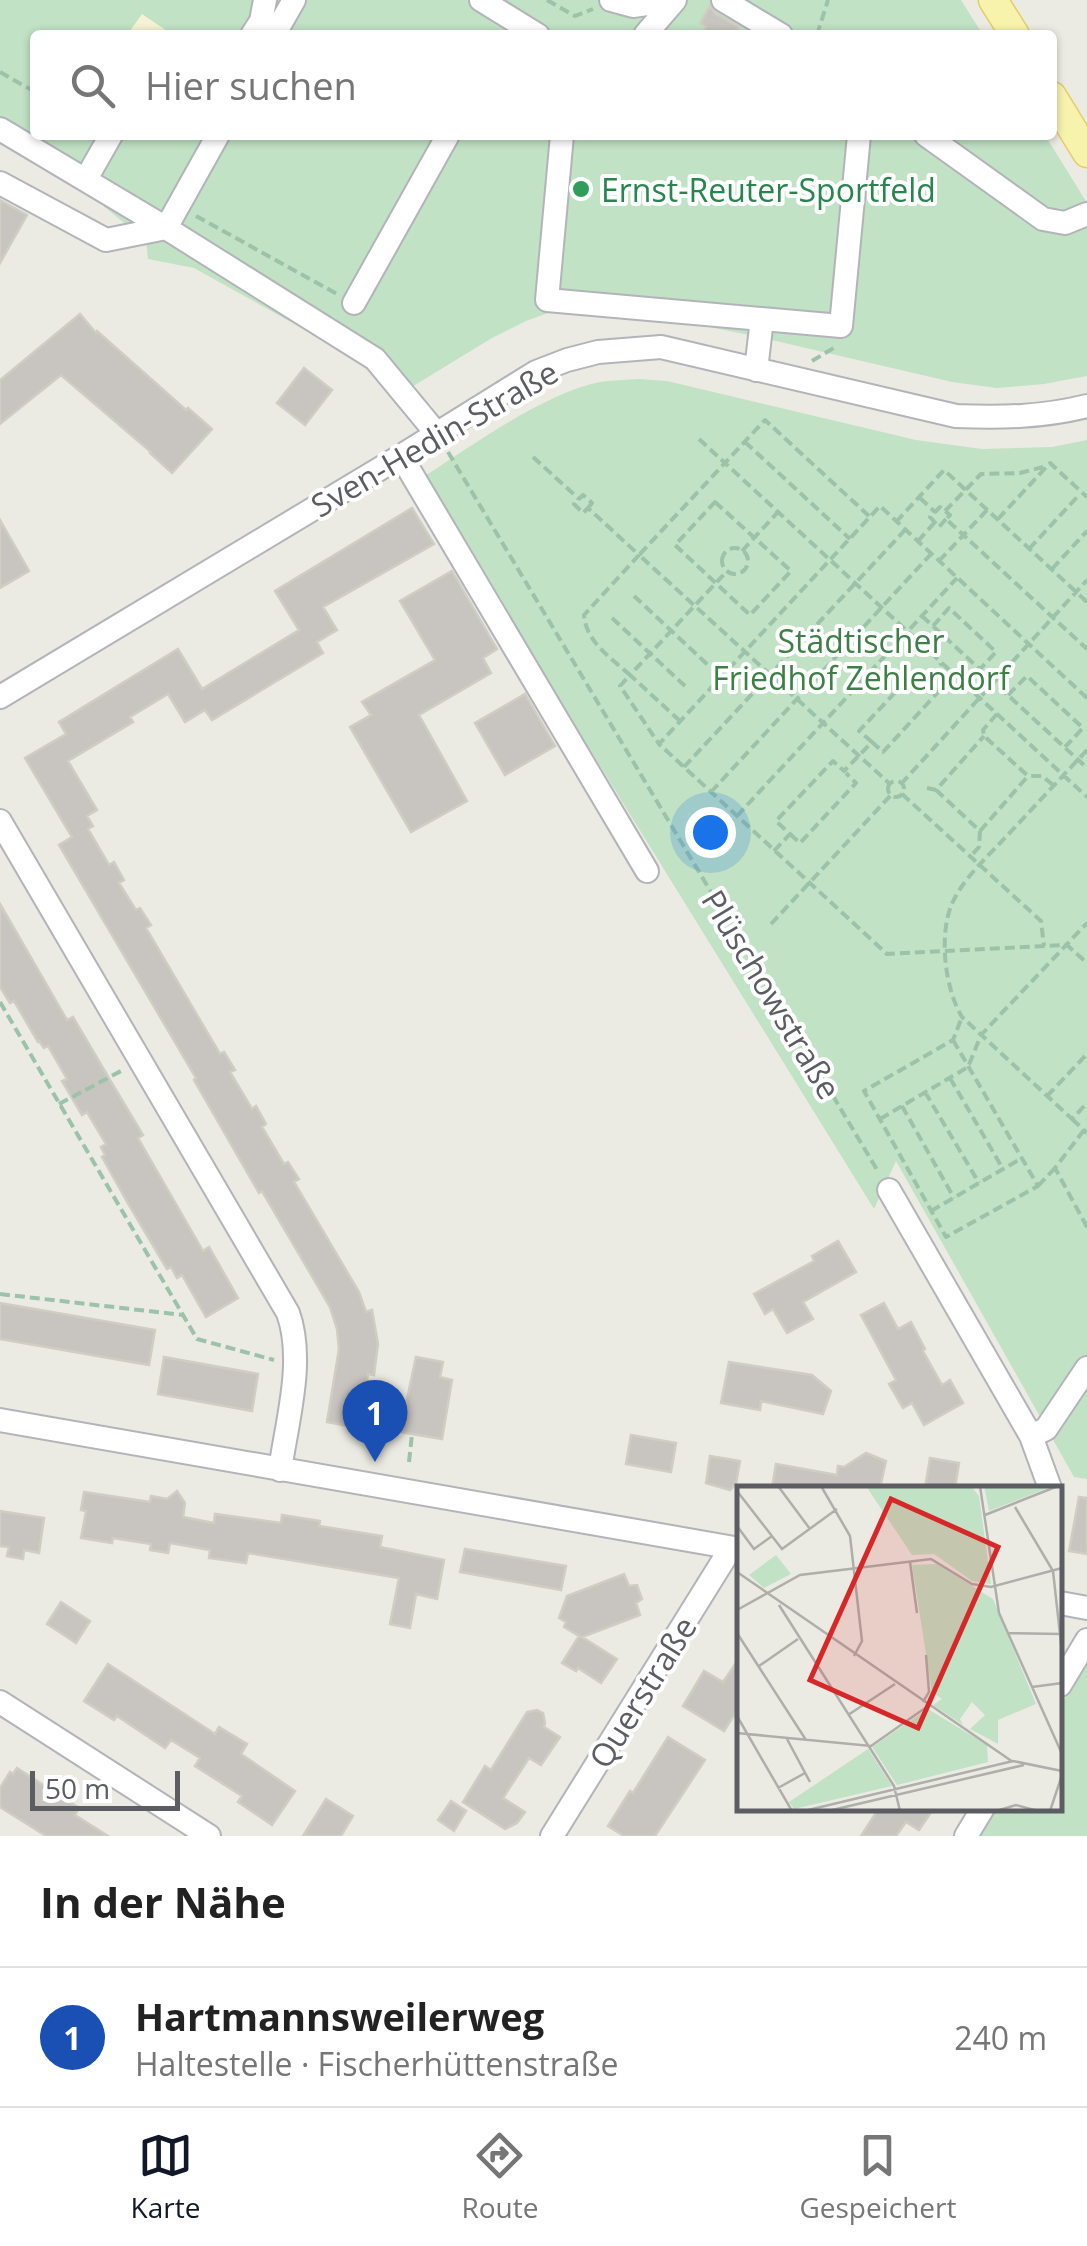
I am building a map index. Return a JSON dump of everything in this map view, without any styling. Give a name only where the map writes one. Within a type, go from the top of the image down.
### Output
[{"type":"main road","points":[[993,0],[1012,30]]},
{"type":"main road","points":[[1057,104],[1087,152]]},
{"type":"street","points":[[255,30],[265,0]]},
{"type":"street","points":[[277,30],[294,0]]},
{"type":"street","points":[[482,0],[509,27]]},
{"type":"street","points":[[607,3],[633,6],[674,0]]},
{"type":"street","points":[[649,30],[674,0]]},
{"type":"street","points":[[723,0],[773,30]]},
{"type":"street","points":[[0,129],[375,360],[438,434]]},
{"type":"street","points":[[86,180],[108,140]]},
{"type":"street","points":[[166,228],[215,140]]},
{"type":"street","points":[[354,303],[445,140]]},
{"type":"street","points":[[562,140],[547,300],[841,326],[859,140]]},
{"type":"street","points":[[933,140],[1044,219],[1065,223],[1087,214]]},
{"type":"street","points":[[0,182],[106,240],[166,228]]},
{"type":"street","points":[[756,370],[762,319]]},
{"type":"street","name":"Sven-Hedin-Straße","points":[[0,697],[536,372],[567,360],[598,352],[660,348],[956,416],[1005,418],[1056,414],[1087,406]]},
{"type":"street","points":[[402,456],[648,871]]},
{"type":"street","points":[[0,821],[288,1313],[294,1329],[295,1365],[280,1470]]},
{"type":"street","points":[[889,1190],[1030,1436],[1049,1486]]},
{"type":"street","points":[[1030,1436],[1046,1428],[1087,1368]]},
{"type":"street","points":[[0,1420],[735,1549]]},
{"type":"street","name":"Querstraße","points":[[552,1836],[735,1549]]},
{"type":"street","points":[[1062,1604],[1087,1608]]},
{"type":"street","points":[[1062,1682],[1087,1640]]},
{"type":"street","points":[[0,1702],[209,1836]]},
{"type":"street","points":[[966,1836],[981,1811]]},
{"type":"path","points":[[547,0],[575,16],[607,3]]},
{"type":"path","points":[[819,30],[828,0]]},
{"type":"path","points":[[0,72],[30,89]]},
{"type":"path","points":[[178,206],[354,303]]},
{"type":"path","points":[[680,722],[597,646],[584,624],[584,615],[640,554],[765,420],[870,517]]},
{"type":"path","points":[[699,439],[1087,797]]},
{"type":"path","points":[[745,442],[850,539]]},
{"type":"path","name":"Plüschowstraße","points":[[450,455],[889,1190]]},
{"type":"path","points":[[533,457],[579,499],[583,495],[592,504],[588,508],[890,784]]},
{"type":"path","points":[[944,511],[981,474],[1020,473],[1050,463]]},
{"type":"path","points":[[1050,463],[1087,497]]},
{"type":"path","points":[[998,520],[1050,463]]},
{"type":"path","points":[[896,522],[944,470],[1087,602]]},
{"type":"path","points":[[1029,548],[1082,492]]},
{"type":"path","points":[[919,498],[935,512]]},
{"type":"path","points":[[715,502],[791,572],[750,615],[715,583],[675,545],[715,502]]},
{"type":"path","points":[[659,744],[880,506],[1087,698]]},
{"type":"path","points":[[940,506],[944,511],[950,516],[939,526],[930,517],[940,506]]},
{"type":"path","points":[[939,561],[987,510]]},
{"type":"path","points":[[742,551],[778,512]]},
{"type":"path","points":[[946,519],[1087,650]]},
{"type":"path","points":[[918,541],[935,522]]},
{"type":"path","points":[[684,767],[905,530]]},
{"type":"path","points":[[1052,570],[1087,532]]},
{"type":"path","points":[[742,551],[748,562],[745,569],[738,574],[726,571],[726,552],[742,551]]},
{"type":"path","points":[[711,792],[931,554]]},
{"type":"path","points":[[726,571],[620,686],[659,744],[887,954],[1067,944],[1087,964]]},
{"type":"path","points":[[736,816],[957,578]]},
{"type":"path","points":[[902,784],[1087,580]]},
{"type":"path","points":[[634,596],[708,664]]},
{"type":"path","points":[[933,626],[949,608],[996,652],[980,668]]},
{"type":"path","points":[[922,616],[1087,768]]},
{"type":"path","points":[[612,618],[684,686]]},
{"type":"path","points":[[927,679],[942,663]]},
{"type":"path","points":[[916,669],[940,690],[882,752],[872,742],[860,730],[916,669]]},
{"type":"path","points":[[1008,695],[1026,676],[1082,728],[1064,747]]},
{"type":"path","points":[[997,714],[983,730],[984,736],[1028,776],[1042,776],[1054,786]]},
{"type":"path","points":[[936,790],[984,736]]},
{"type":"path","points":[[844,771],[872,742]]},
{"type":"path","points":[[962,1018],[952,1040],[864,1092],[946,1238],[1038,1186],[1085,1131],[962,1018],[953,1003],[948,979],[945,928],[957,894],[980,865],[1087,750]]},
{"type":"path","points":[[832,761],[856,783],[800,843],[790,834],[776,822],[832,761]]},
{"type":"path","points":[[970,857],[979,847],[980,831],[1028,776]]},
{"type":"path","points":[[890,784],[902,784]]},
{"type":"path","points":[[890,784],[891,795]]},
{"type":"path","points":[[902,784],[902,794]]},
{"type":"path","points":[[927,788],[936,790],[980,831]]},
{"type":"path","points":[[891,795],[902,794]]},
{"type":"path","points":[[902,794],[1041,921],[1044,946]]},
{"type":"path","points":[[770,924],[891,795]]},
{"type":"path","points":[[774,850],[790,834]]},
{"type":"path","points":[[880,1119],[968,1067],[980,1035],[1087,922]]},
{"type":"path","points":[[0,1002],[197,1340],[283,1362]]},
{"type":"path","points":[[0,1016],[9,1018]]},
{"type":"path","points":[[952,1040],[1038,1186]]},
{"type":"path","points":[[1047,1096],[1087,1054]]},
{"type":"path","points":[[60,1104],[128,1067]]},
{"type":"path","points":[[950,1078],[1004,1169]]},
{"type":"path","points":[[925,1092],[979,1183]]},
{"type":"path","points":[[1072,1120],[1087,1103]]},
{"type":"path","points":[[902,1106],[954,1198]]},
{"type":"path","points":[[931,1211],[1022,1158]]},
{"type":"path","points":[[1055,1168],[1087,1226]]},
{"type":"path","points":[[0,1294],[183,1315]]},
{"type":"path","points":[[409,1462],[412,1434]]},
{"type":"green space","name":"Ernst-Reuter-Sportfeld","points":[[0,0],[961,0],[980,30],[30,30],[30,140],[1048,140],[1087,203],[1087,376],[997,388],[952,382],[607,306],[570,305],[492,338],[392,399],[352,356],[194,268],[148,259],[146,241],[66,175],[0,136]]},
{"type":"green space","name":"Städtischer Friedhof Zehlendorf","points":[[667,381],[916,440],[982,449],[1052,447],[1087,440],[1087,1479],[1074,1477],[896,1161],[874,1209],[422,478],[508,422],[555,397],[600,382]]},
{"type":"green space","points":[[1087,1663],[1087,1836],[978,1836],[994,1811],[1062,1811],[1062,1703]]},
{"type":"sand","points":[[142,14],[166,30],[131,30]]},
{"type":"building","points":[[710,6],[739,27],[704,30],[700,23]]},
{"type":"building","points":[[0,200],[27,215],[0,263]]},
{"type":"building","points":[[80,314],[96,333],[212,429],[172,473],[61,375],[0,424],[0,380]]},
{"type":"building","points":[[304,368],[332,390],[305,425],[277,403]]},
{"type":"building","points":[[412,508],[434,544],[323,607],[337,630],[317,642],[323,653],[212,720],[205,710],[185,722],[168,694],[130,717],[133,722],[68,761],[97,810],[87,816],[93,826],[88,829],[109,865],[114,862],[124,880],[119,883],[151,925],[146,928],[220,1054],[224,1052],[235,1070],[230,1072],[252,1109],[256,1106],[266,1124],[262,1127],[284,1164],[288,1162],[299,1179],[294,1182],[359,1292],[366,1312],[372,1310],[378,1344],[374,1375],[368,1374],[359,1428],[327,1422],[339,1349],[330,1307],[262,1191],[259,1193],[59,845],[72,837],[25,758],[66,734],[59,722],[178,649],[202,689],[299,630],[275,591]]},
{"type":"building","points":[[0,520],[29,571],[0,588]]},
{"type":"building","points":[[452,571],[497,649],[483,658],[491,673],[419,715],[467,801],[411,832],[350,727],[371,715],[362,702],[435,660],[400,601]]},
{"type":"building","points":[[525,694],[555,746],[505,775],[475,723]]},
{"type":"building","points":[[0,904],[67,1020],[73,1017],[143,1135],[138,1138],[203,1251],[209,1247],[238,1298],[206,1317],[182,1275],[177,1278],[171,1267],[167,1269],[129,1205],[102,1157],[105,1155],[101,1147],[106,1144],[87,1112],[82,1115],[48,1046],[44,1048],[38,1042],[14,1001],[10,1003],[0,987]]},
{"type":"building","points":[[838,1241],[856,1272],[803,1302],[813,1319],[787,1333],[773,1309],[765,1314],[754,1294],[814,1261],[812,1256]]},
{"type":"building","points":[[0,1303],[155,1330],[149,1365],[0,1339]]},
{"type":"building","points":[[884,1303],[898,1329],[911,1322],[942,1385],[950,1380],[963,1403],[924,1425],[912,1403],[903,1408],[889,1384],[896,1380],[861,1315]]},
{"type":"building","points":[[164,1357],[258,1374],[252,1411],[158,1394]]},
{"type":"building","points":[[416,1357],[443,1362],[440,1377],[452,1380],[442,1439],[400,1432]]},
{"type":"building","points":[[729,1362],[812,1375],[831,1391],[823,1414],[761,1401],[760,1410],[721,1403]]},
{"type":"building","points":[[631,1435],[676,1443],[671,1472],[626,1464]]},
{"type":"building","points":[[866,1453],[886,1461],[880,1486],[772,1486],[776,1464],[837,1475],[838,1466],[844,1467]]},
{"type":"building","points":[[710,1456],[740,1461],[736,1484],[730,1490],[706,1483]]},
{"type":"building","points":[[930,1458],[959,1463],[955,1486],[925,1486]]},
{"type":"building","points":[[177,1491],[185,1503],[183,1517],[214,1523],[215,1514],[281,1523],[282,1515],[320,1521],[319,1526],[382,1536],[380,1547],[444,1560],[437,1599],[416,1594],[410,1628],[390,1624],[399,1578],[248,1553],[246,1563],[209,1558],[210,1550],[170,1543],[168,1553],[150,1550],[151,1544],[81,1538],[86,1511],[81,1510],[84,1492],[150,1502],[151,1496],[167,1499]]},
{"type":"building","points":[[1079,1497],[1087,1498],[1087,1554],[1069,1551]]},
{"type":"building","points":[[0,1511],[44,1518],[39,1553],[24,1550],[23,1559],[7,1556],[9,1547],[0,1546]]},
{"type":"building","points":[[465,1549],[566,1566],[561,1590],[460,1572]]},
{"type":"building","points":[[624,1574],[629,1586],[637,1585],[642,1599],[636,1603],[640,1615],[582,1637],[617,1659],[601,1683],[562,1663],[579,1636],[564,1627],[566,1622],[559,1618],[567,1596]]},
{"type":"building","points":[[61,1602],[90,1621],[76,1643],[47,1624]]},
{"type":"building","points":[[737,1661],[737,1711],[724,1731],[683,1706],[704,1671],[723,1682]]},
{"type":"building","points":[[108,1664],[215,1734],[219,1727],[247,1744],[241,1754],[295,1791],[272,1825],[238,1802],[242,1796],[195,1766],[200,1758],[171,1740],[165,1748],[117,1716],[114,1720],[84,1701]]},
{"type":"building","points":[[527,1712],[543,1713],[544,1727],[560,1737],[541,1765],[529,1758],[503,1798],[525,1812],[517,1823],[505,1829],[463,1802],[485,1766],[491,1770]]},
{"type":"building","points":[[668,1737],[705,1760],[655,1836],[624,1836],[608,1826]]},
{"type":"building","points":[[17,1768],[79,1808],[75,1815],[108,1836],[46,1836],[0,1807],[0,1788]]},
{"type":"building","points":[[326,1799],[353,1816],[341,1836],[303,1836]]},
{"type":"building","points":[[451,1801],[466,1811],[454,1831],[438,1820]]},
{"type":"building","points":[[877,1811],[932,1811],[919,1830],[906,1822],[896,1836],[861,1836]]},
{"type":"place","name":"Ernst-Reuter-Sportfeld","points":[[581,189]]},
{"type":"place","name":"Hartmannsweilerweg","points":[[375,1462]]}]
